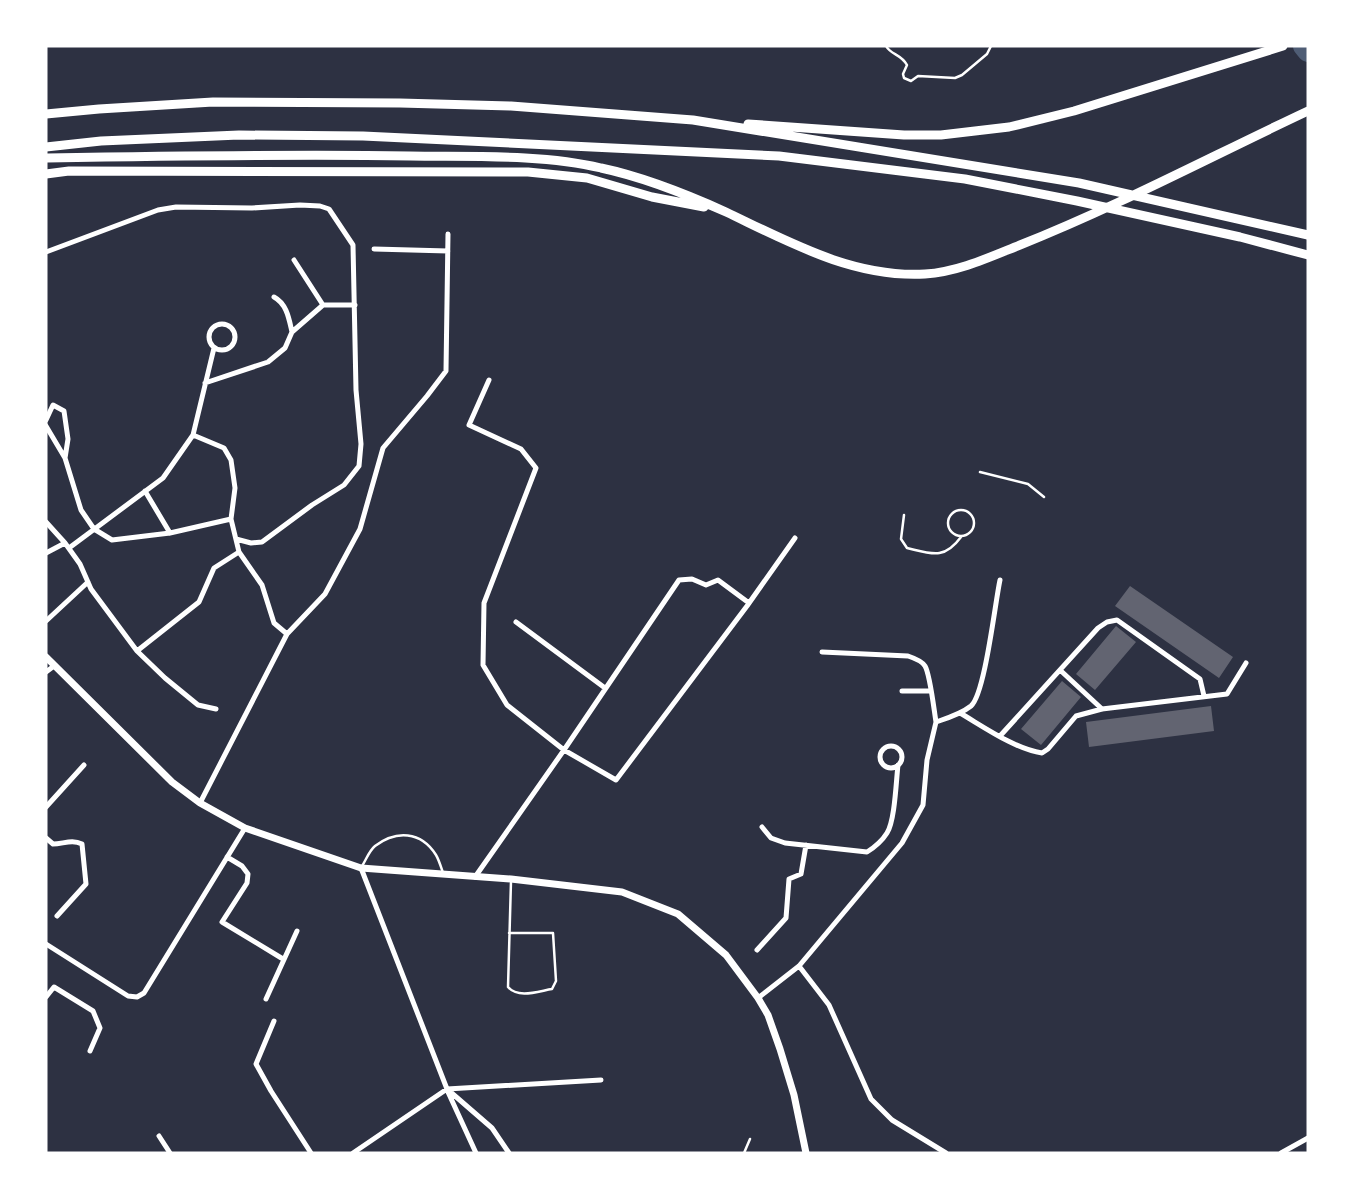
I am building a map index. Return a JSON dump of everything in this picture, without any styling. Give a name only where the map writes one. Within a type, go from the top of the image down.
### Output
[{"type":"highway","points":[[46,114],[213,102],[400,103],[510,106],[904,135],[941,135],[1009,127],[1074,111],[1283,46]]},
{"type":"highway","points":[[46,158],[326,155],[544,160],[599,167],[657,183],[831,260],[880,272],[927,274],[969,265],[1058,230],[1308,111]]},
{"type":"highway","points":[[693,120],[1079,183],[1308,235]]},
{"type":"highway","points":[[46,146],[101,141],[239,136],[363,136],[779,156],[965,179],[1077,201],[1308,255]]},
{"type":"highway","points":[[46,174],[69,171],[528,172],[587,178],[652,197],[723,211]]},
{"type":"main road","points":[[46,657],[172,782],[200,803],[245,828],[361,868],[511,879],[622,892],[678,914],[726,955],[758,998],[768,1015],[794,1095],[806,1153]]},
{"type":"street","points":[[46,252],[158,210],[176,207],[252,208],[300,205],[320,206],[329,209],[353,245],[356,390],[361,444],[359,466],[344,485],[312,505],[262,542],[251,543],[236,539]]},
{"type":"street","points":[[200,803],[287,634],[325,594],[360,529],[383,448],[446,371],[448,234]]},
{"type":"street","points":[[374,249],[448,251]]},
{"type":"street","points":[[294,260],[323,305]]},
{"type":"street","points":[[274,297],[281,301],[288,315],[292,332]]},
{"type":"street","points":[[205,383],[268,362],[285,348],[292,332],[323,305],[354,305]]},
{"type":"street","points":[[69,548],[163,478],[192,435],[214,348],[209,336],[212,328],[224,323],[232,327],[236,339],[231,347],[223,350],[214,348]]},
{"type":"street","points":[[489,380],[469,425],[521,449],[536,468],[484,603],[482,665],[507,705],[564,750],[616,780],[749,603],[794,538]]},
{"type":"street","points":[[46,420],[53,405],[64,411],[68,439],[64,458]]},
{"type":"street","points":[[46,426],[64,458],[81,510],[94,529],[112,540],[170,533],[231,518]]},
{"type":"street","points":[[192,435],[224,448],[230,460],[235,488],[231,518],[239,552],[262,585],[274,623],[287,634]]},
{"type":"street","points":[[145,491],[170,533]]},
{"type":"street","points":[[46,522],[69,548],[80,564],[91,589],[137,651],[165,678],[198,705],[216,709]]},
{"type":"street","points":[[46,553],[65,543]]},
{"type":"street","points":[[137,651],[199,602],[214,568],[239,552]]},
{"type":"street","points":[[475,877],[679,580],[692,579],[706,585],[718,580],[749,603]]},
{"type":"street","points":[[936,722],[960,713],[972,705],[978,693],[1000,580]]},
{"type":"street","points":[[46,621],[88,582]]},
{"type":"street","points":[[1000,736],[1098,628],[1108,622],[1117,620],[1200,679],[1204,696]]},
{"type":"street","points":[[516,622],[606,688]]},
{"type":"street","points":[[758,998],[800,966],[902,842],[923,805],[927,760],[936,722],[930,691],[930,679],[925,666],[918,660],[908,656],[822,652]]},
{"type":"street","points":[[960,713],[1032,752],[1042,753],[1048,749],[1076,716],[1102,709],[1227,694],[1246,663]]},
{"type":"street","points":[[46,672],[54,666]]},
{"type":"street","points":[[1060,670],[1102,709]]},
{"type":"street","points":[[902,690],[930,691]]},
{"type":"street","points":[[762,827],[772,838],[785,842],[867,852],[876,846],[887,832],[891,823],[898,765],[901,755],[898,749],[891,746],[882,751],[880,758],[885,766],[892,768],[898,765]]},
{"type":"street","points":[[46,807],[84,765]]},
{"type":"street","points":[[46,944],[128,996],[136,997],[144,993],[245,828]]},
{"type":"street","points":[[46,838],[53,844],[63,844],[74,840],[82,844],[86,884],[57,916]]},
{"type":"street","points":[[758,950],[786,918],[789,879],[801,874],[806,845]]},
{"type":"street","points":[[228,857],[242,866],[248,874],[247,883],[222,922],[283,959]]},
{"type":"street","points":[[361,868],[447,1089],[476,1153]]},
{"type":"street","points":[[266,998],[297,931]]},
{"type":"street","points":[[800,966],[829,1005],[871,1099],[892,1120],[946,1153]]},
{"type":"street","points":[[46,997],[54,987],[93,1011],[100,1028],[90,1051]]},
{"type":"street","points":[[274,1021],[256,1064],[311,1153]]},
{"type":"street","points":[[353,1153],[447,1089],[601,1080]]},
{"type":"street","points":[[447,1089],[492,1128],[509,1153]]},
{"type":"street","points":[[159,1136],[170,1153]]},
{"type":"street","points":[[1281,1153],[1308,1138]]},
{"type":"lane","points":[[980,472],[1028,484],[1044,497]]},
{"type":"lane","points":[[904,515],[901,539],[907,548],[934,554],[944,553],[953,548],[961,537],[971,532],[974,522],[971,512],[961,508],[952,512],[948,522],[952,532],[961,537]]},
{"type":"lane","points":[[361,868],[374,847],[391,837],[402,834],[414,836],[426,843],[436,855],[443,874]]},
{"type":"lane","points":[[509,933],[553,933],[556,981],[552,989],[519,994],[508,987],[509,933],[511,879]]},
{"type":"lane","points":[[744,1153],[750,1139]]},
{"type":"path","points":[[886,46],[889,51],[903,58],[907,65],[903,74],[904,78],[911,81],[918,76],[955,78],[962,75],[987,54],[991,46]]},
{"type":"building","points":[[1130,586],[1233,657],[1219,678],[1115,606]]},
{"type":"building","points":[[1116,626],[1136,642],[1095,690],[1076,674]]},
{"type":"building","points":[[1062,681],[1081,697],[1041,745],[1021,729]]},
{"type":"building","points":[[1211,706],[1214,731],[1089,747],[1086,722]]},
{"type":"waterway","points":[[1304,46],[1308,51]]}]
